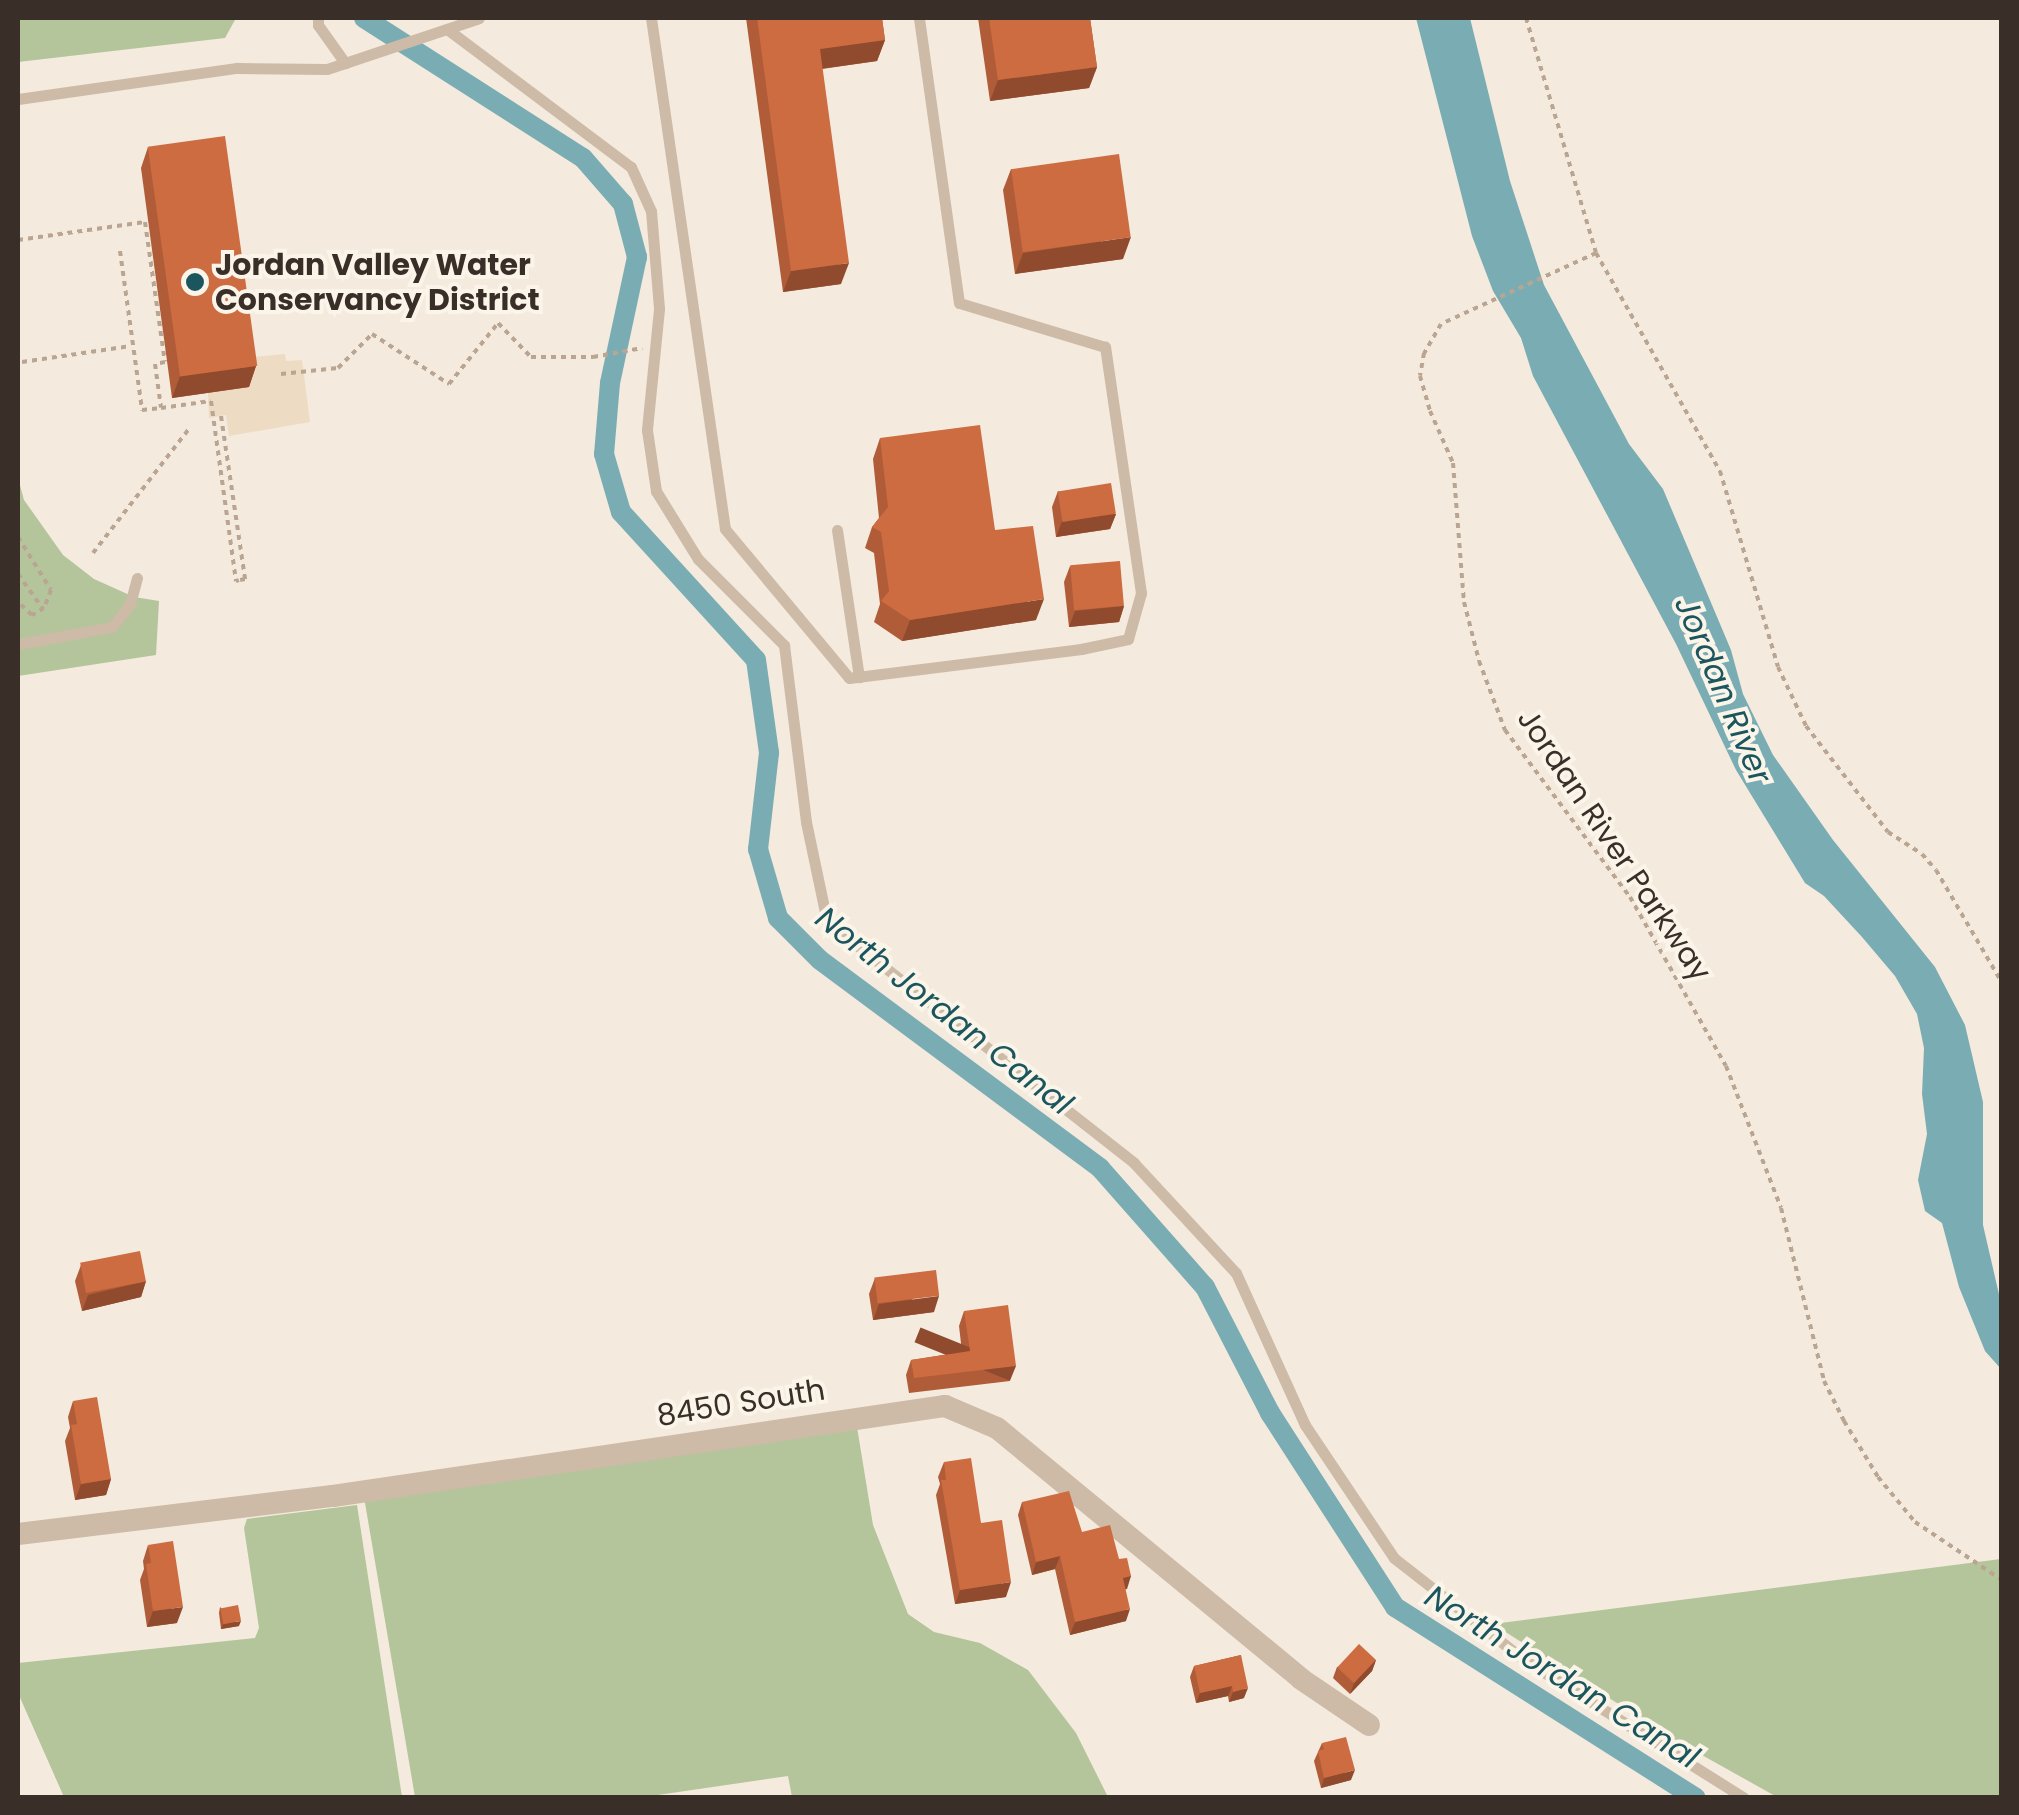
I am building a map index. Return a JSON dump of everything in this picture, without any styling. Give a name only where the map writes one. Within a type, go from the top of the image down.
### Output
[{"type":"street","name":"8450 South","points":[[18,1534],[333,1496],[944,1406],[997,1428],[1301,1679],[1369,1726]]},
{"type":"lane","points":[[318,18],[318,25],[345,63]]},
{"type":"lane","points":[[18,99],[238,68],[327,69],[479,18]]},
{"type":"lane","points":[[652,18],[725,529],[849,678],[1082,649],[1128,638],[1141,593],[1104,347],[959,303],[919,18]]},
{"type":"lane","points":[[447,29],[631,167],[651,210],[659,309],[647,430],[656,491],[698,559],[784,645],[806,822],[827,922],[1134,1163],[1236,1274],[1306,1425],[1394,1558],[1526,1661],[1744,1798]]},
{"type":"lane","points":[[837,530],[859,676]]},
{"type":"lane","points":[[18,644],[112,628],[130,604],[138,578]]},
{"type":"path","points":[[1526,18],[1596,253],[1720,471],[1778,667],[1806,726],[1888,832],[1922,854],[1936,870],[2002,983]]},
{"type":"path","points":[[18,240],[145,222],[165,362],[154,364],[161,408]]},
{"type":"path","points":[[120,252],[142,410],[211,401],[236,581],[246,579],[221,416]]},
{"type":"path","name":"Jordan River Parkway","points":[[1596,253],[1442,324],[1424,353],[1420,376],[1453,462],[1464,602],[1479,661],[1506,730],[1630,897],[1726,1066],[1781,1208],[1820,1365],[1844,1421],[1878,1476],[1916,1522],[2002,1580]]},
{"type":"path","points":[[281,374],[338,368],[372,334],[449,384],[498,322],[531,357],[593,357],[637,351]]},
{"type":"path","points":[[22,362],[132,346]]},
{"type":"path","points":[[93,553],[189,429]]},
{"type":"path","points":[[18,537],[51,590],[43,608],[32,615],[18,602]]},
{"type":"path","points":[[18,574],[43,608]]},
{"type":"green space","points":[[18,18],[236,18],[225,38],[18,62]]},
{"type":"green space","points":[[18,478],[24,500],[63,555],[94,579],[134,597],[159,601],[156,655],[18,676]]},
{"type":"green space","points":[[857,1427],[873,1525],[908,1614],[934,1632],[980,1643],[1028,1670],[1076,1733],[1108,1797],[792,1797],[788,1776],[644,1797],[415,1797],[364,1497]]},
{"type":"green space","points":[[357,1505],[402,1797],[64,1797],[18,1693],[18,1663],[255,1638],[259,1628],[244,1528],[247,1519]]},
{"type":"green space","points":[[2001,1559],[2001,1797],[1777,1797],[1675,1740],[1493,1624]]},
{"type":"shaded area","points":[[285,354],[286,361],[302,360],[310,422],[229,436],[226,415],[209,418],[208,393],[245,358]]},
{"type":"water","name":"Jordan River","points":[[1416,18],[1470,18],[1510,181],[1544,285],[1629,444],[1663,489],[1731,650],[1743,694],[1773,755],[1833,840],[1935,967],[1965,1025],[1983,1102],[1983,1225],[2001,1303],[2001,1369],[1985,1351],[1959,1287],[1942,1223],[1925,1211],[1918,1180],[1927,1134],[1922,1094],[1924,1048],[1917,1014],[1895,976],[1862,937],[1824,896],[1805,883],[1736,770],[1676,644],[1533,376],[1521,338],[1493,291],[1472,236]]},
{"type":"building","points":[[757,18],[882,18],[885,40],[820,49],[849,263],[791,271]]},
{"type":"building","points":[[989,18],[1090,18],[1097,67],[998,80]]},
{"type":"building","name":"Jordan Valley Water Conservancy District","points":[[225,136],[257,366],[180,377],[148,147]]},
{"type":"building","points":[[1119,154],[1131,237],[1023,252],[1011,169]]},
{"type":"building","points":[[980,425],[995,530],[1033,526],[1044,599],[910,620],[881,601],[889,591],[881,532],[872,527],[888,507],[880,438]]},
{"type":"building","points":[[1111,483],[1116,514],[1063,522],[1058,491]]},
{"type":"building","points":[[1120,561],[1124,606],[1074,610],[1070,565]]},
{"type":"building","points":[[140,1251],[146,1281],[86,1293],[80,1263]]},
{"type":"building","points":[[936,1270],[939,1296],[878,1303],[874,1278]]},
{"type":"building","points":[[1008,1305],[1016,1366],[914,1378],[911,1360],[970,1351],[964,1311]]},
{"type":"building","points":[[97,1397],[111,1479],[81,1484],[71,1425],[77,1424],[73,1401]]},
{"type":"building","points":[[971,1458],[981,1523],[1002,1520],[1011,1582],[960,1590],[941,1480],[946,1480],[944,1462]]},
{"type":"building","points":[[1069,1491],[1082,1532],[1110,1525],[1119,1559],[1127,1558],[1131,1576],[1123,1578],[1130,1609],[1075,1622],[1060,1556],[1036,1562],[1022,1502]]},
{"type":"building","points":[[173,1541],[183,1607],[153,1611],[146,1564],[151,1563],[148,1545]]},
{"type":"building","points":[[238,1605],[241,1621],[223,1624],[220,1608]]},
{"type":"building","points":[[1359,1644],[1376,1660],[1354,1683],[1337,1667]]},
{"type":"building","points":[[1241,1655],[1248,1688],[1233,1692],[1232,1686],[1200,1693],[1194,1666]]},
{"type":"building","points":[[1346,1737],[1355,1770],[1324,1778],[1318,1751],[1324,1749],[1322,1743]]},
{"type":"waterway","name":"North Jordan Canal","points":[[364,18],[583,158],[623,204],[637,257],[610,383],[604,454],[621,512],[756,660],[769,753],[758,849],[778,918],[820,960],[1100,1168],[1205,1287],[1270,1413],[1395,1607],[1696,1798]]},
{"type":"place","name":"Jordan Valley Water Conservancy District","points":[[195,282]]}]
